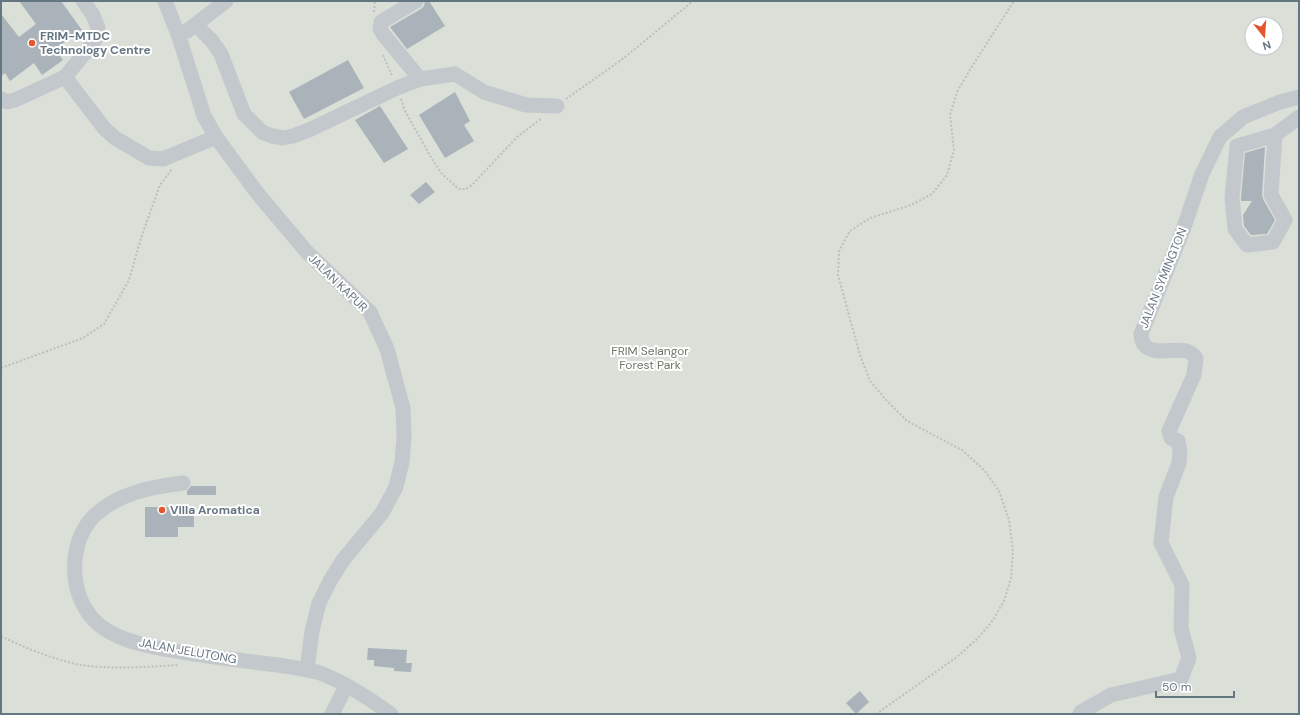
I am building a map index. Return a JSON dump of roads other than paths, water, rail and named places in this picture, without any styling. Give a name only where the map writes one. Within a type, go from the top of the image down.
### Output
[{"type":"street","points":[[1,99],[7,102],[15,100],[65,77],[97,36],[98,28],[96,20],[83,1]]},
{"type":"street","name":"JALAN KAPUR","points":[[164,1],[179,37],[204,116],[216,137],[258,194],[307,252],[370,312],[387,349],[403,408],[404,437],[402,462],[396,487],[382,513],[342,560],[319,603],[312,631],[307,670]]},
{"type":"street","points":[[179,37],[226,1]]},
{"type":"street","points":[[416,1],[381,22],[380,26],[383,34],[420,79]]},
{"type":"street","points":[[196,24],[212,41],[221,54],[244,114],[262,132],[272,136],[283,138],[294,136],[397,88],[420,79],[455,74],[484,92],[519,103],[526,105],[557,106]]},
{"type":"street","points":[[65,77],[104,128],[115,138],[149,158],[163,159],[216,137]]},
{"type":"street","name":"JALAN SYMINGTON","points":[[1080,714],[1111,695],[1181,679],[1190,658],[1181,628],[1182,585],[1161,543],[1166,498],[1179,463],[1180,452],[1178,441],[1171,438],[1169,431],[1194,375],[1196,358],[1191,352],[1182,350],[1166,352],[1150,349],[1144,344],[1141,334],[1183,230],[1202,174],[1220,137],[1243,117],[1280,102],[1299,97]]},
{"type":"street","points":[[1274,135],[1271,195],[1285,220],[1273,242],[1247,245],[1235,229],[1232,198],[1237,146],[1274,135],[1299,118]]},
{"type":"street","name":"JALAN JELUTONG","points":[[183,483],[149,488],[110,503],[87,525],[79,541],[76,552],[76,587],[81,601],[98,623],[110,632],[143,645],[177,652],[287,665],[319,673],[346,686],[374,702],[391,714]]},
{"type":"street","points":[[332,714],[346,686]]},
{"type":"place","name":"FRIM-MTDC Technology Centre","points":[[32,43]]},
{"type":"place","name":"Villa Aromatica","points":[[162,510]]},
{"type":"park label","name":"FRIM Selangor Forest Park","points":[[650,358]]}]
